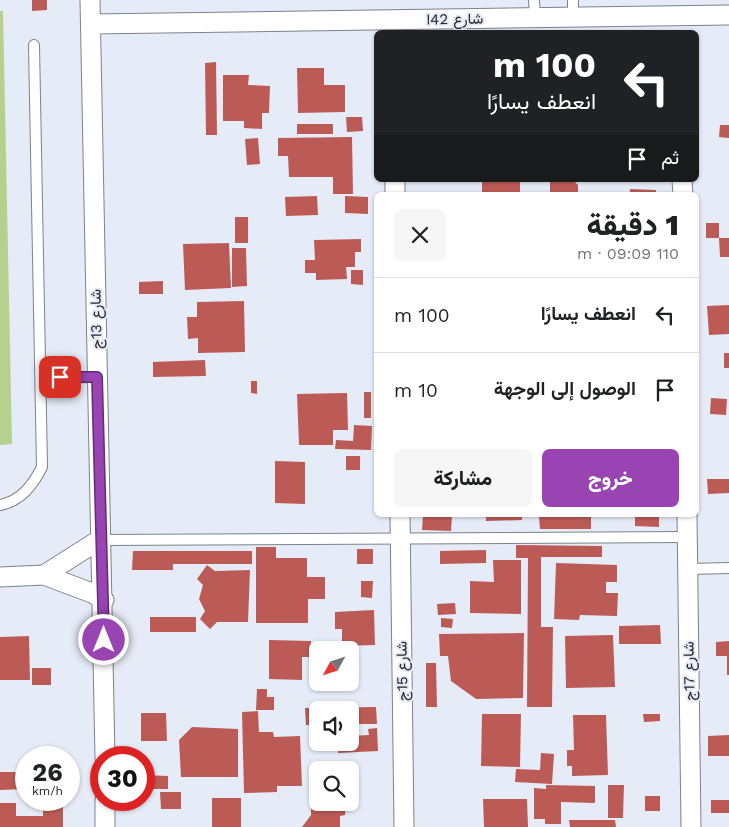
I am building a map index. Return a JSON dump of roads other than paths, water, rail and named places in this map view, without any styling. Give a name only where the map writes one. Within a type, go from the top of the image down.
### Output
[{"type":"street","name":"شارع 13ج","points":[[90,0],[100,540],[104,600],[105,746]]},
{"type":"street","name":"شارع 42ا","points":[[91,24],[393,26],[534,9],[573,8],[680,24],[729,14]]},
{"type":"street","name":"شارع 15ج","points":[[400,517],[404,827]]},
{"type":"street","name":"شارع 17ج","points":[[687,517],[691,827]]},
{"type":"street","points":[[44,575],[100,540]]},
{"type":"street","points":[[0,577],[44,575],[92,593],[104,600]]},
{"type":"street","points":[[105,811],[105,827]]},
{"type":"lane","points":[[0,505],[18,498],[30,487],[42,467],[35,182],[34,45]]},
{"type":"lane","points":[[41,378],[97,377]]},
{"type":"lane","points":[[100,540],[400,540],[687,537]]},
{"type":"lane","points":[[688,568],[729,568]]}]
